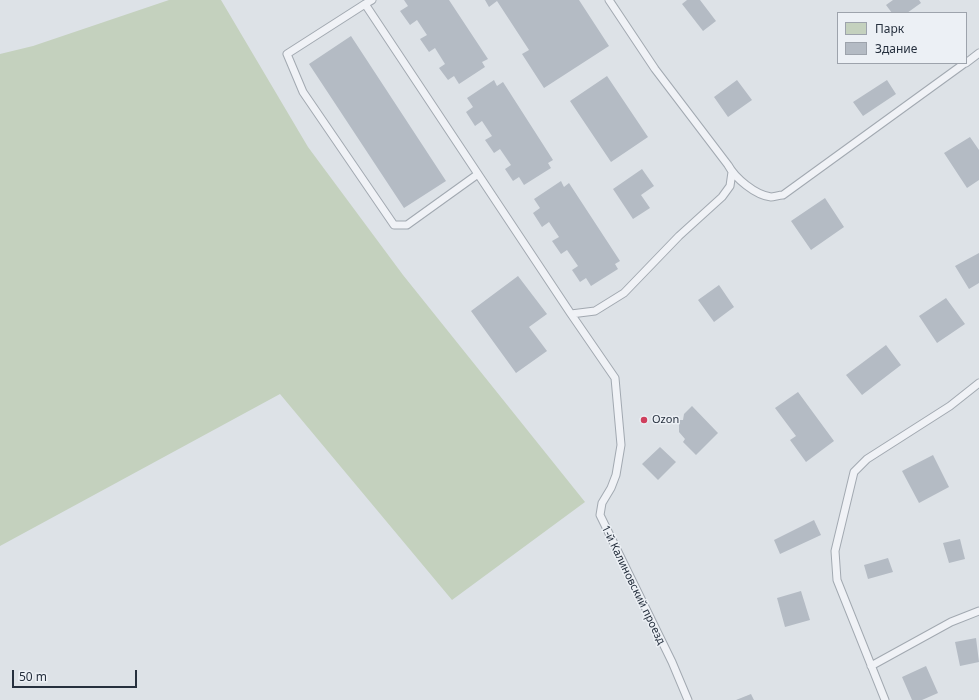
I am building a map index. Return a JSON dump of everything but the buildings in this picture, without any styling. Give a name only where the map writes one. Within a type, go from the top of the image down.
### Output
[{"type":"lane","points":[[609,0],[655,69],[732,172],[757,192],[770,197],[783,195],[965,64]]},
{"type":"lane","points":[[369,2],[287,54],[303,92],[394,225],[407,224],[478,174]]},
{"type":"lane","name":"1-й Калиновский проезд","points":[[369,2],[478,174],[615,378],[621,445],[616,475],[611,488],[602,502],[600,515],[672,662],[688,700]]},
{"type":"lane","points":[[967,62],[979,53]]},
{"type":"lane","points":[[571,314],[595,311],[610,303],[624,292],[669,246],[722,197],[730,186],[732,172]]},
{"type":"lane","points":[[885,700],[837,580],[835,551],[854,472],[867,459],[950,406],[979,383]]},
{"type":"lane","points":[[871,666],[951,622],[979,611]]},
{"type":"green space","points":[[169,0],[221,0],[308,147],[403,275],[585,502],[452,600],[280,394],[0,546],[0,54],[33,46]]},
{"type":"place","name":"Ozon","points":[[644,420]]}]
